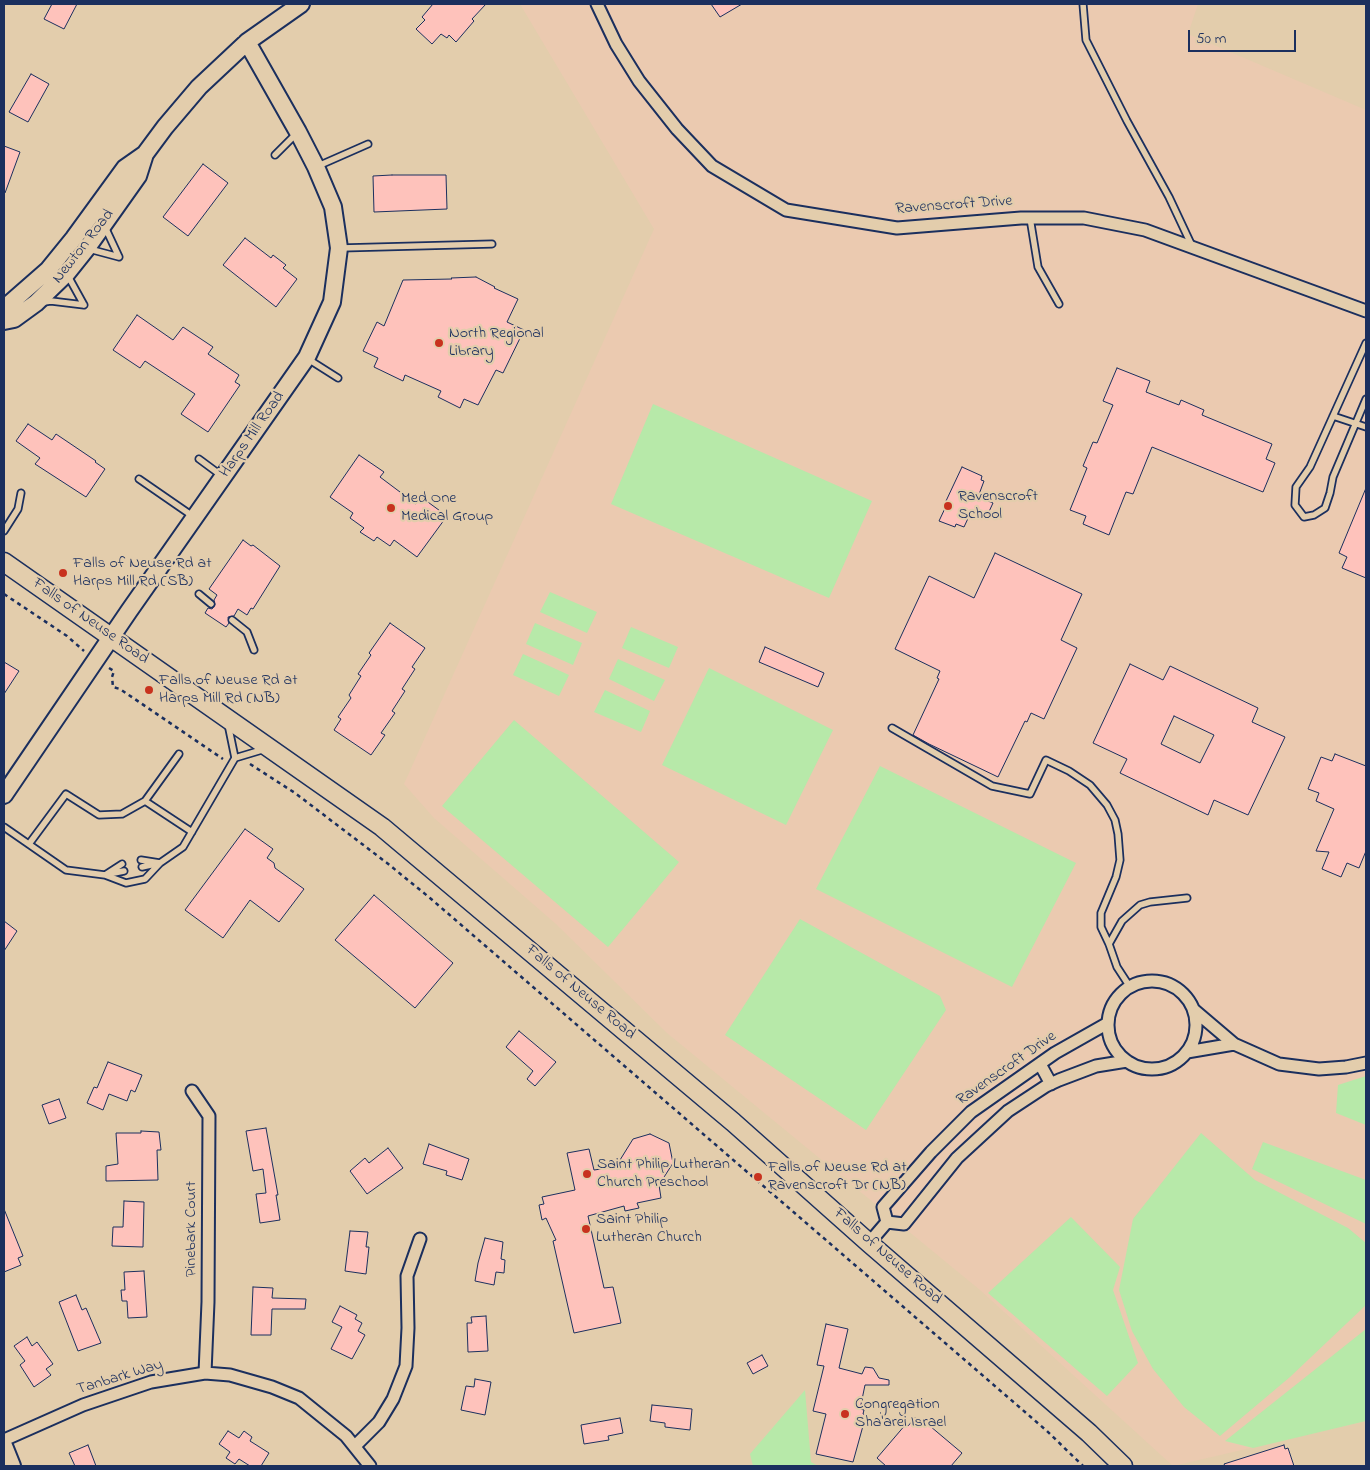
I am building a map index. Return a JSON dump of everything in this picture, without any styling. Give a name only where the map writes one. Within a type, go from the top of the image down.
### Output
[{"type":"main road","name":"Falls of Neuse Road","points":[[4,562],[382,827],[733,1122],[869,1243],[1089,1433],[1123,1466]]},
{"type":"street","name":"Newton Road","points":[[4,312],[8,305],[53,264],[125,168],[145,154],[199,87],[247,42],[301,4]]},
{"type":"street","name":"Ravenscroft Drive","points":[[597,4],[616,44],[639,81],[677,129],[712,166],[786,210],[896,228],[1030,218],[1084,218],[1145,230],[1366,311]]},
{"type":"street","name":"Harps Mill Road","points":[[4,795],[307,357],[332,302],[339,248],[333,207],[316,167],[298,132],[247,42]]},
{"type":"street","name":"Newton Road","points":[[4,321],[14,319],[36,303],[67,272],[87,248],[138,176],[145,154]]},
{"type":"street","points":[[1194,1010],[1196,1024],[1194,1039],[1187,1052],[1177,1061],[1165,1067],[1152,1069],[1139,1067],[1127,1061],[1116,1051],[1110,1038],[1108,1023],[1111,1009],[1119,996],[1130,987],[1144,982],[1159,982],[1174,987],[1185,996],[1194,1010],[1234,1044],[1279,1064],[1319,1069],[1366,1063]]},
{"type":"street","name":"Ravenscroft Drive","points":[[887,1222],[883,1207],[931,1152],[981,1103],[1040,1064],[1108,1023]]},
{"type":"street","points":[[1187,1052],[1234,1044]]},
{"type":"street","points":[[869,1243],[887,1222],[904,1224],[942,1176],[974,1141],[1008,1112],[1051,1084],[1096,1066],[1127,1061]]},
{"type":"street","points":[[1040,1064],[1051,1084]]},
{"type":"street","name":"Pinebark Court","points":[[192,1091],[209,1116],[208,1302],[204,1373]]},
{"type":"street","points":[[355,1446],[379,1422],[393,1399],[406,1366],[408,1328],[406,1276],[420,1239]]},
{"type":"street","name":"Tanbark Way","points":[[4,1440],[83,1405],[142,1385],[204,1373],[230,1375],[272,1387],[298,1398],[340,1431],[355,1446],[370,1466]]},
{"type":"street","points":[[4,1446],[12,1466]]},
{"type":"lane","points":[[1083,4],[1086,40],[1193,248]]},
{"type":"lane","points":[[275,155],[298,132]]},
{"type":"lane","points":[[316,167],[368,144]]},
{"type":"lane","points":[[1030,218],[1038,267],[1059,304]]},
{"type":"lane","points":[[87,248],[119,257],[104,225]]},
{"type":"lane","points":[[339,248],[492,244]]},
{"type":"lane","points":[[36,303],[51,301],[84,305],[67,272]]},
{"type":"lane","points":[[1366,343],[1310,467],[1296,487],[1295,505],[1304,517],[1314,515],[1325,508],[1333,477],[1366,400]]},
{"type":"lane","points":[[307,357],[338,378]]},
{"type":"lane","points":[[1333,416],[1366,427]]},
{"type":"lane","points":[[198,459],[224,477]]},
{"type":"lane","points":[[139,479],[195,518]]},
{"type":"lane","points":[[4,531],[18,509],[21,494]]},
{"type":"lane","points":[[199,594],[211,604]]},
{"type":"lane","points":[[232,620],[247,632],[254,650]]},
{"type":"lane","points":[[227,718],[236,758]]},
{"type":"lane","points":[[892,728],[992,786],[1030,794],[1046,760],[1069,771],[1090,785],[1108,805],[1115,820],[1118,834],[1120,860],[1116,877],[1101,913],[1101,928],[1117,967],[1130,987]]},
{"type":"lane","points":[[4,826],[66,870],[105,875],[126,883],[145,879],[160,863],[183,847],[236,758],[269,748]]},
{"type":"lane","points":[[29,844],[66,794],[99,815],[122,814],[145,801],[179,754]]},
{"type":"lane","points":[[145,801],[192,832]]},
{"type":"lane","points":[[142,860],[160,863]]},
{"type":"lane","points":[[142,867],[160,863]]},
{"type":"lane","points":[[105,875],[123,867]]},
{"type":"lane","points":[[1109,944],[1122,921],[1140,905],[1150,902],[1188,898]]},
{"type":"path","points":[[4,594],[67,636],[82,650]]},
{"type":"path","points":[[114,671],[112,677],[113,688],[120,689],[222,759]]},
{"type":"path","points":[[253,766],[295,793],[430,898],[1047,1431],[1083,1466]]},
{"type":"shaded area","name":"Ravenscroft School","points":[[520,4],[1198,4],[1188,34],[1366,110],[1366,1421],[1173,1466],[980,1290],[667,1033],[556,924],[434,818],[404,784],[654,229]]},
{"type":"green space","points":[[653,404],[872,501],[829,598],[611,504]]},
{"type":"green space","points":[[550,592],[597,612],[587,633],[540,612]]},
{"type":"green space","points":[[535,623],[582,643],[573,665],[526,644]]},
{"type":"green space","points":[[631,627],[678,647],[669,668],[622,648]]},
{"type":"green space","points":[[523,654],[569,675],[559,696],[513,675]]},
{"type":"green space","points":[[618,659],[665,680],[654,701],[609,679]]},
{"type":"green space","points":[[709,668],[833,730],[786,825],[662,765]]},
{"type":"green space","points":[[605,690],[650,711],[641,732],[594,712]]},
{"type":"green space","points":[[514,720],[679,862],[608,947],[442,806]]},
{"type":"green space","points":[[880,766],[1076,863],[1012,987],[816,889]]},
{"type":"green space","points":[[800,919],[940,996],[946,1010],[866,1130],[725,1035]]},
{"type":"green space","points":[[1366,1076],[1366,1125],[1336,1113],[1338,1085]]},
{"type":"green space","points":[[1201,1133],[1255,1180],[1348,1228],[1366,1243],[1366,1305],[1290,1377],[1220,1436],[1184,1407],[1153,1369],[1132,1331],[1119,1290],[1133,1219]]},
{"type":"green space","points":[[1263,1142],[1366,1180],[1366,1224],[1252,1169]]},
{"type":"green space","points":[[1071,1217],[1120,1267],[1113,1290],[1138,1363],[1107,1396],[988,1293]]},
{"type":"green space","points":[[1366,1329],[1366,1421],[1253,1448],[1225,1441]]},
{"type":"green space","points":[[805,1390],[811,1462],[818,1466],[753,1466],[750,1454]]},
{"type":"building","points":[[52,4],[77,4],[64,29],[44,19]]},
{"type":"building","points":[[433,4],[486,4],[472,19],[474,21],[456,42],[449,35],[447,38],[441,34],[432,44],[416,29],[425,20],[422,17]]},
{"type":"building","points":[[711,4],[742,4],[720,17]]},
{"type":"building","points":[[31,74],[49,84],[28,122],[9,112]]},
{"type":"building","points":[[4,146],[20,152],[5,193],[4,193]]},
{"type":"building","points":[[203,164],[228,183],[188,236],[163,217]]},
{"type":"building","points":[[446,175],[447,209],[374,212],[373,176]]},
{"type":"building","points":[[245,238],[271,258],[273,255],[286,265],[283,268],[297,279],[276,307],[223,265]]},
{"type":"building","name":"North Regional Library","points":[[476,277],[518,299],[507,322],[524,330],[503,373],[496,370],[478,405],[464,399],[460,408],[438,397],[441,391],[405,375],[403,381],[374,367],[378,358],[363,351],[377,322],[384,326],[403,280]]},
{"type":"building","points":[[137,315],[173,340],[183,327],[213,347],[208,354],[239,375],[235,382],[240,385],[208,432],[181,414],[195,394],[145,361],[140,368],[113,350]]},
{"type":"building","points":[[1117,368],[1150,381],[1146,392],[1179,405],[1181,400],[1204,410],[1202,415],[1272,444],[1266,459],[1275,463],[1263,492],[1152,447],[1133,494],[1126,492],[1109,535],[1083,524],[1086,516],[1070,510],[1087,468],[1083,466],[1093,442],[1097,443],[1113,405],[1103,401]]},
{"type":"building","points":[[28,424],[52,440],[56,434],[105,469],[86,497],[35,464],[40,458],[16,441]]},
{"type":"building","name":"Med One Medical Group","points":[[359,455],[384,472],[380,477],[416,504],[421,497],[447,516],[417,557],[394,540],[390,546],[377,537],[374,541],[360,532],[364,528],[350,518],[353,513],[330,497]]},
{"type":"building","points":[[962,467],[982,476],[981,480],[984,481],[978,497],[993,503],[986,518],[971,512],[964,527],[956,524],[955,527],[939,521]]},
{"type":"building","points":[[1366,488],[1366,578],[1342,568],[1347,557],[1339,553]]},
{"type":"building","points":[[243,540],[251,546],[253,545],[280,566],[253,609],[251,608],[247,615],[238,609],[234,616],[228,617],[229,623],[226,627],[205,613],[208,608],[212,609],[215,605],[214,600],[217,595],[209,589]]},
{"type":"building","points":[[995,553],[1082,594],[1061,640],[1077,648],[1044,719],[1031,713],[1027,722],[1025,721],[998,777],[913,735],[939,679],[937,678],[940,671],[895,649],[929,576],[974,598]]},
{"type":"building","points":[[390,623],[425,648],[412,667],[415,669],[402,689],[405,691],[392,711],[395,713],[381,733],[385,735],[371,755],[334,730],[341,719],[338,717],[351,698],[349,695],[361,676],[358,674],[371,655],[369,653]]},
{"type":"building","points":[[765,647],[824,673],[818,687],[759,662]]},
{"type":"building","points":[[4,662],[19,671],[4,694]]},
{"type":"building","points":[[1130,664],[1163,680],[1170,666],[1258,708],[1252,722],[1285,737],[1248,815],[1214,800],[1208,815],[1120,773],[1127,759],[1093,743]],"holes":[[[1174,716],[1214,735],[1200,763],[1161,744]]]},
{"type":"building","points":[[1335,754],[1366,766],[1366,851],[1359,868],[1347,863],[1341,877],[1322,869],[1329,852],[1316,851],[1334,809],[1316,801],[1319,793],[1308,789],[1321,757],[1332,761]]},
{"type":"building","points":[[245,829],[273,849],[267,858],[274,863],[275,868],[304,889],[279,922],[250,900],[223,938],[185,910]]},
{"type":"building","points":[[374,895],[453,963],[415,1008],[335,940]]},
{"type":"building","points":[[4,921],[17,931],[4,951]]},
{"type":"building","points":[[519,1031],[556,1062],[535,1086],[527,1079],[533,1071],[506,1047]]},
{"type":"building","points":[[108,1062],[142,1075],[135,1092],[131,1090],[127,1101],[109,1094],[103,1110],[87,1103],[94,1087],[97,1088]]},
{"type":"building","points":[[59,1099],[66,1118],[49,1124],[42,1105]]},
{"type":"building","points":[[266,1128],[278,1195],[276,1195],[280,1220],[260,1223],[256,1194],[266,1193],[263,1169],[253,1171],[246,1131]]},
{"type":"building","points":[[141,1131],[159,1132],[161,1150],[157,1150],[158,1180],[106,1181],[106,1166],[118,1164],[116,1133],[141,1133]]},
{"type":"building","name":"Saint Philip Lutheran Church","points":[[650,1134],[669,1143],[673,1163],[659,1185],[661,1198],[637,1203],[639,1208],[625,1211],[624,1206],[588,1216],[604,1288],[613,1287],[621,1323],[574,1333],[553,1241],[556,1240],[546,1218],[542,1220],[539,1205],[544,1204],[542,1197],[575,1190],[567,1153],[589,1149],[594,1170],[608,1168],[620,1160],[633,1139]]},
{"type":"building","points":[[429,1144],[469,1159],[462,1180],[446,1175],[447,1171],[423,1164]]},
{"type":"building","points":[[388,1148],[403,1168],[367,1194],[350,1171],[365,1158],[369,1163]]},
{"type":"building","points":[[124,1201],[144,1202],[143,1247],[112,1246],[113,1227],[123,1227]]},
{"type":"building","points":[[4,1209],[23,1256],[18,1258],[21,1265],[4,1272]]},
{"type":"building","points":[[350,1231],[368,1232],[366,1247],[369,1247],[366,1274],[345,1271]]},
{"type":"building","points":[[485,1238],[503,1242],[501,1259],[505,1260],[504,1273],[496,1272],[494,1285],[475,1281]]},
{"type":"building","points":[[144,1271],[147,1317],[128,1318],[127,1301],[122,1301],[121,1290],[125,1290],[124,1272]]},
{"type":"building","points":[[253,1287],[273,1288],[272,1298],[306,1299],[305,1309],[272,1309],[271,1335],[251,1335]]},
{"type":"building","points":[[76,1295],[82,1310],[86,1308],[101,1343],[78,1351],[59,1302]]},
{"type":"building","points":[[340,1306],[357,1315],[355,1319],[362,1323],[358,1331],[365,1335],[352,1359],[331,1349],[342,1327],[332,1322]]},
{"type":"building","points":[[486,1316],[488,1351],[468,1352],[467,1323],[472,1323],[471,1317]]},
{"type":"building","name":"Congregation Sha'arei Israel","points":[[826,1324],[848,1329],[839,1368],[862,1374],[865,1367],[873,1368],[879,1378],[889,1380],[889,1385],[865,1385],[860,1409],[864,1410],[863,1414],[866,1415],[853,1462],[816,1454],[826,1414],[813,1411],[824,1366],[817,1365]]},
{"type":"building","points":[[27,1337],[32,1346],[37,1342],[53,1364],[46,1369],[51,1375],[34,1387],[20,1365],[25,1361],[14,1346]]},
{"type":"building","points":[[762,1355],[768,1366],[753,1374],[747,1363]]},
{"type":"building","points":[[475,1379],[491,1382],[485,1415],[461,1410],[466,1386],[474,1387]]},
{"type":"building","points":[[652,1405],[692,1409],[690,1430],[665,1427],[665,1423],[650,1421]]},
{"type":"building","points":[[620,1418],[623,1433],[608,1436],[609,1440],[584,1444],[581,1425]]},
{"type":"building","points":[[915,1418],[922,1423],[924,1421],[962,1453],[951,1466],[886,1466],[877,1458],[906,1424],[908,1426]]},
{"type":"building","points":[[228,1431],[239,1438],[244,1431],[252,1437],[250,1441],[269,1453],[261,1466],[250,1466],[239,1459],[235,1464],[226,1458],[230,1452],[219,1444]]},
{"type":"building","points":[[88,1445],[96,1466],[75,1466],[69,1453]]},
{"type":"building","points":[[1284,1445],[1285,1449],[1288,1448],[1294,1466],[1225,1466],[1224,1464]]},
{"type":"place","name":"North Regional Library","points":[[439,343]]},
{"type":"place","name":"Ravenscroft School","points":[[948,506]]},
{"type":"place","name":"Med One Medical Group","points":[[391,508]]},
{"type":"place","name":"Falls of Neuse Rd at Harps Mill Rd (SB)","points":[[63,573]]},
{"type":"place","name":"Falls of Neuse Rd at Harps Mill Rd (NB)","points":[[149,690]]},
{"type":"place","name":"Saint Philip Lutheran Church Preschool","points":[[587,1174]]},
{"type":"place","name":"Falls of Neuse Rd at Ravenscroft Dr (NB)","points":[[758,1177]]},
{"type":"place","name":"Saint Philip Lutheran Church","points":[[586,1229]]},
{"type":"place","name":"Congregation Sha'arei Israel","points":[[845,1414]]}]
